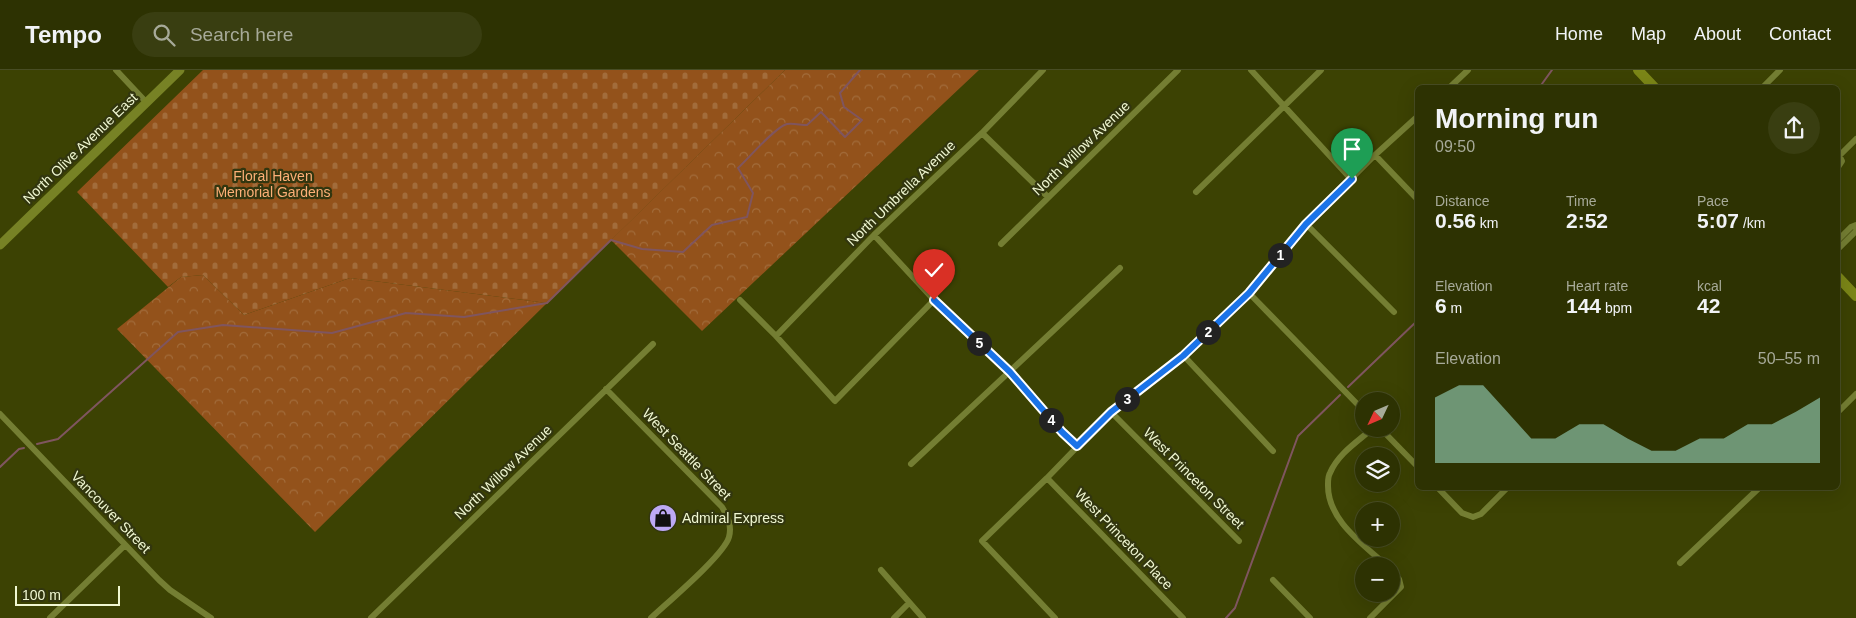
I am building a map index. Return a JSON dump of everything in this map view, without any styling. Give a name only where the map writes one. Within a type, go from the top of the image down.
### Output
[{"type":"main road","points":[[1638,70],[1652,85]]},
{"type":"main road","points":[[1840,279],[1856,296]]},
{"type":"street","points":[[116,70],[146,102]]},
{"type":"street","name":"North Olive Avenue East","points":[[0,245],[180,70]]},
{"type":"street","name":"North Umbrella Avenue","points":[[776,336],[874,235],[982,133],[1043,70]]},
{"type":"street","name":"North Willow Avenue","points":[[1001,244],[1178,70]]},
{"type":"street","points":[[1251,70],[1352,179]]},
{"type":"street","points":[[1196,192],[1320,70]]},
{"type":"street","points":[[1452,85],[1468,70]]},
{"type":"street","points":[[1765,85],[1780,70]]},
{"type":"street","points":[[1055,618],[982,541],[1111,412],[1183,356],[1249,293],[1306,224],[1415,119]]},
{"type":"street","points":[[982,133],[1048,197]]},
{"type":"street","points":[[1840,153],[1856,139]]},
{"type":"street","points":[[1375,156],[1415,197]]},
{"type":"street","points":[[1306,224],[1394,312]]},
{"type":"street","points":[[1840,238],[1851,227],[1856,225]]},
{"type":"street","points":[[1840,247],[1856,231]]},
{"type":"street","points":[[874,235],[934,300],[1010,372],[1062,432],[1077,446]]},
{"type":"street","points":[[912,464],[1120,268]]},
{"type":"street","points":[[1249,293],[1355,402]]},
{"type":"street","points":[[740,300],[776,336],[835,401],[934,300]]},
{"type":"street","name":"North Willow Avenue","points":[[372,618],[653,344]]},
{"type":"street","points":[[1183,356],[1273,451]]},
{"type":"street","name":"West Seattle Street","points":[[606,389],[722,508],[730,523],[731,530],[726,545],[651,618]]},
{"type":"street","points":[[1840,410],[1856,394]]},
{"type":"street","name":"West Princeton Street","points":[[1111,412],[1239,541]]},
{"type":"street","name":"Vancouver Street","points":[[0,414],[170,590],[211,618]]},
{"type":"street","points":[[1362,438],[1341,456],[1329,474],[1328,491],[1331,506],[1342,522],[1378,557]]},
{"type":"street","points":[[1390,438],[1415,464]]},
{"type":"street","name":"West Princeton Place","points":[[1047,478],[1183,618]]},
{"type":"street","points":[[1440,490],[1462,513],[1473,517],[1480,514],[1505,490]]},
{"type":"street","points":[[1680,563],[1757,490]]},
{"type":"street","points":[[50,618],[125,544]]},
{"type":"street","points":[[881,570],[923,618]]},
{"type":"street","points":[[1273,580],[1310,618]]},
{"type":"street","points":[[1370,618],[1386,602]]},
{"type":"street","points":[[894,618],[909,603]]},
{"type":"green space","name":"Floral Haven Memorial Gardens","points":[[203,70],[785,70],[547,303],[350,278],[244,315],[203,275],[181,277],[168,287],[77,192]]},
{"type":"green space","points":[[785,70],[979,70],[702,331],[611,240]]},
{"type":"green space","points":[[203,275],[244,315],[350,278],[547,303],[315,532],[117,329],[181,277]]},
{"type":"waterway","points":[[37,444],[58,439],[178,332],[223,325],[332,333],[406,313],[464,317],[547,303],[611,240],[642,249],[683,252],[712,225],[747,217],[753,193],[738,168],[782,126],[787,124],[807,125],[821,112],[845,137],[862,120],[844,107],[840,93],[860,70]]},
{"type":"waterway","points":[[1541,85],[1552,70]]},
{"type":"waterway","points":[[1348,387],[1415,323]]},
{"type":"waterway","points":[[1226,618],[1235,608],[1298,436],[1340,395]]},
{"type":"waterway","points":[[0,467],[19,449],[24,448]]},
{"type":"place","name":"Admiral Express","points":[[663,518]]},
{"type":"route","points":[[934,300],[1010,372],[1062,432],[1077,446],[1111,412],[1183,356],[1249,293],[1306,224],[1352,179]]}]
